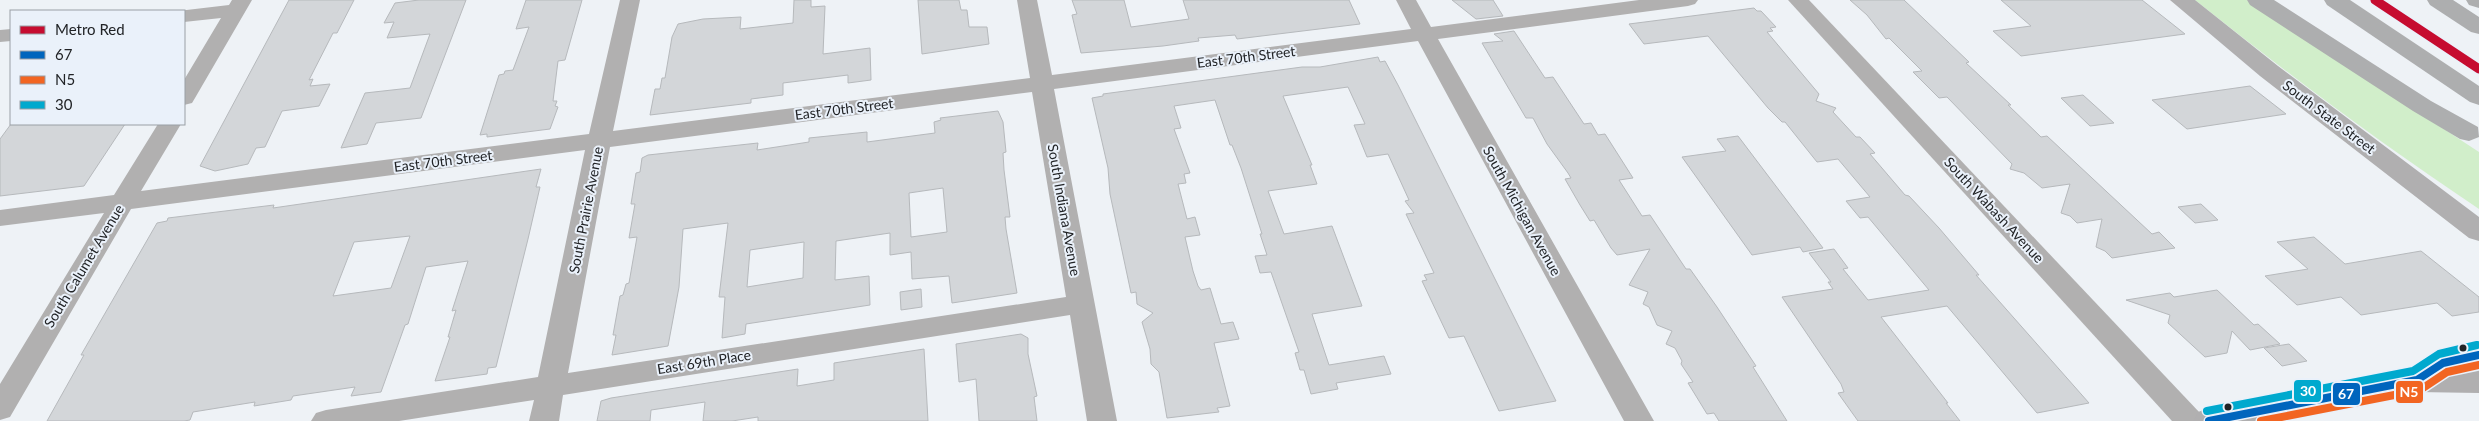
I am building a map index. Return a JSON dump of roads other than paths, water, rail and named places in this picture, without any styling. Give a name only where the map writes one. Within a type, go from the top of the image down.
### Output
[{"type":"highway","points":[[2258,0],[2422,106],[2474,136]]},
{"type":"highway","points":[[2287,0],[2433,103],[2474,136]]},
{"type":"highway","points":[[2336,0],[2479,97]]},
{"type":"highway","points":[[2438,0],[2479,27]]},
{"type":"main road","name":"South State Street","points":[[2181,0],[2479,231]]},
{"type":"main road","points":[[2416,380],[2443,363],[2479,355]]},
{"type":"main road","points":[[2209,421],[2416,380],[2479,381]]},
{"type":"street","name":"South Prairie Avenue","points":[[544,421],[599,141],[630,0]]},
{"type":"street","name":"South Indiana Avenue","points":[[1027,0],[1102,421]]},
{"type":"street","name":"South Michigan Avenue","points":[[1406,0],[1639,421]]},
{"type":"street","name":"East 70th Street","points":[[0,218],[1688,0]]},
{"type":"street","name":"South Wabash Avenue","points":[[1798,0],[2190,421]]},
{"type":"street","points":[[185,16],[239,5]]},
{"type":"street","points":[[185,96],[239,5]]},
{"type":"street","name":"South Calumet Avenue","points":[[0,409],[167,125]]},
{"type":"street","name":"East 69th Place","points":[[326,421],[1081,304]]},
{"type":"metro line","name":"Red","points":[[2375,0],[2479,69]]}]
